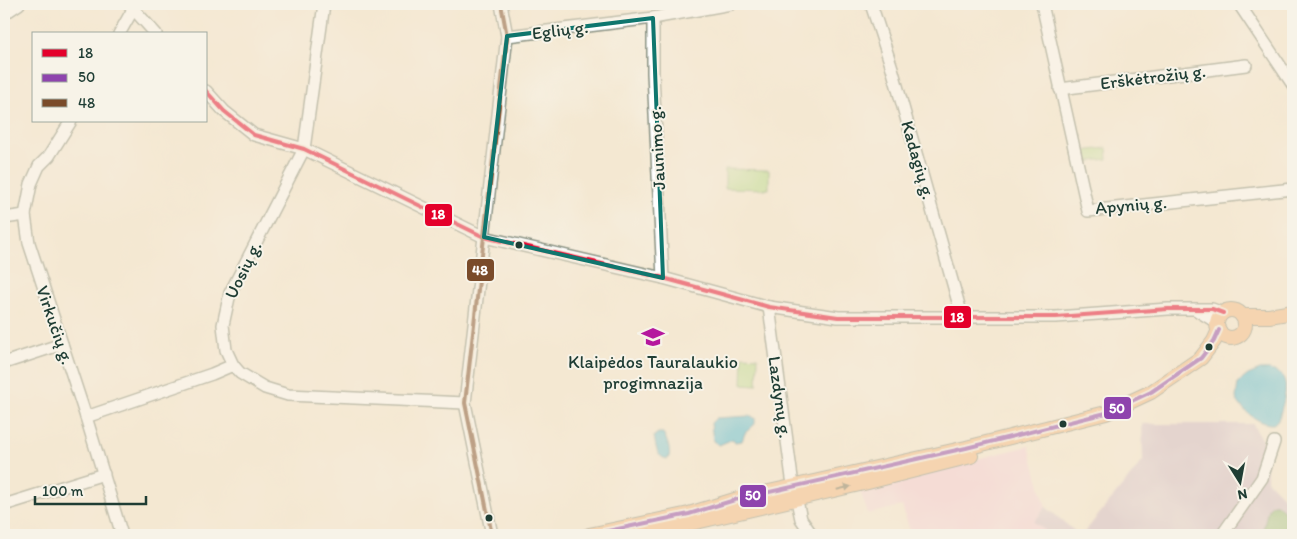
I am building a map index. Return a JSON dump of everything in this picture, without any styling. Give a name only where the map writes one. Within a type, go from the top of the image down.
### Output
[{"type":"main road","points":[[635,535],[1106,413],[1151,392],[1201,358],[1214,341],[1231,310],[1243,322]]},
{"type":"main road","points":[[1243,322],[1293,312]]},
{"type":"main road","points":[[1222,326],[1236,337],[1243,322]]},
{"type":"main road","points":[[589,535],[689,514],[738,499],[795,493]]},
{"type":"street","points":[[4,14],[19,4]]},
{"type":"street","name":"Uosių g.","points":[[233,365],[226,350],[223,334],[226,303],[304,149],[324,4]]},
{"type":"street","points":[[492,535],[464,404],[507,36],[501,4]]},
{"type":"street","name":"Eglių g.","points":[[507,36],[653,18],[732,4]]},
{"type":"street","name":"Kadagių g.","points":[[872,4],[962,316]]},
{"type":"street","name":"Apynių g.","points":[[1042,4],[1088,211],[1293,189]]},
{"type":"street","points":[[1239,4],[1293,84]]},
{"type":"street","points":[[120,32],[133,5],[154,32]]},
{"type":"street","name":"Jaunimo g.","points":[[653,18],[653,72],[663,278]]},
{"type":"street","name":"Erškėtrožių g.","points":[[1060,89],[1246,65]]},
{"type":"street","points":[[208,93],[224,111],[254,135],[304,149],[484,237],[663,278],[769,307],[838,317],[1056,317],[1138,310],[1212,309],[1222,326]]},
{"type":"street","name":"Virkučių g.","points":[[70,122],[49,156],[39,166],[31,184],[25,215],[29,243],[86,417],[122,535]]},
{"type":"street","points":[[4,218],[25,215]]},
{"type":"street","name":"Lazdynų g.","points":[[769,307],[780,397],[795,493],[801,519],[812,535]]},
{"type":"street","points":[[4,363],[62,344]]},
{"type":"street","points":[[86,417],[233,365],[240,373],[265,388],[288,395],[464,404]]},
{"type":"street","points":[[1222,535],[1262,478],[1274,442]]},
{"type":"street","points":[[4,505],[104,474]]},
{"type":"highlighted area","points":[[653,18],[663,278],[484,237],[507,36]]},
{"type":"shaded area","points":[[1142,424],[1253,424],[1267,450],[1267,480],[1293,507],[1293,535],[1082,535],[1143,461]]},
{"type":"shaded area","points":[[1029,446],[1046,507],[1035,522],[1051,535],[991,535],[980,532],[966,535],[911,535],[902,506],[868,514],[859,488]]},
{"type":"shaded area","points":[[1046,507],[1079,535],[1051,535],[1034,522]]},
{"type":"green space","points":[[1107,148],[1108,159],[1083,162],[1082,151]]},
{"type":"green space","points":[[725,169],[769,170],[769,189],[725,188]]},
{"type":"green space","points":[[743,356],[758,357],[757,385],[742,384]]},
{"type":"green space","points":[[1273,504],[1277,504],[1293,519],[1293,535],[1262,535],[1268,509]]},
{"type":"water","points":[[1260,370],[1277,372],[1284,380],[1284,399],[1279,417],[1273,424],[1262,422],[1252,416],[1238,403],[1236,398],[1238,383],[1248,375]]},
{"type":"water","points":[[750,416],[755,418],[755,424],[745,433],[742,441],[735,442],[733,439],[719,445],[713,441],[711,423],[716,418]]},
{"type":"water","points":[[658,433],[663,433],[667,442],[669,450],[668,459],[661,456],[657,451],[654,436]]},
{"type":"transit line","name":"48","points":[[492,535],[465,403],[507,36],[501,4]]},
{"type":"transit line","name":"18","points":[[208,93],[224,111],[254,135],[304,149],[484,237],[663,278],[769,307],[838,317],[1056,317],[1168,309],[1212,309],[1223,313]]},
{"type":"transit line","name":"50","points":[[589,535],[689,514],[738,499],[966,448],[1106,413],[1151,392],[1201,358],[1214,341],[1219,330]]},
{"type":"place","name":"Klaipėdos Tauralaukio progimnazija","points":[[653,337]]}]
